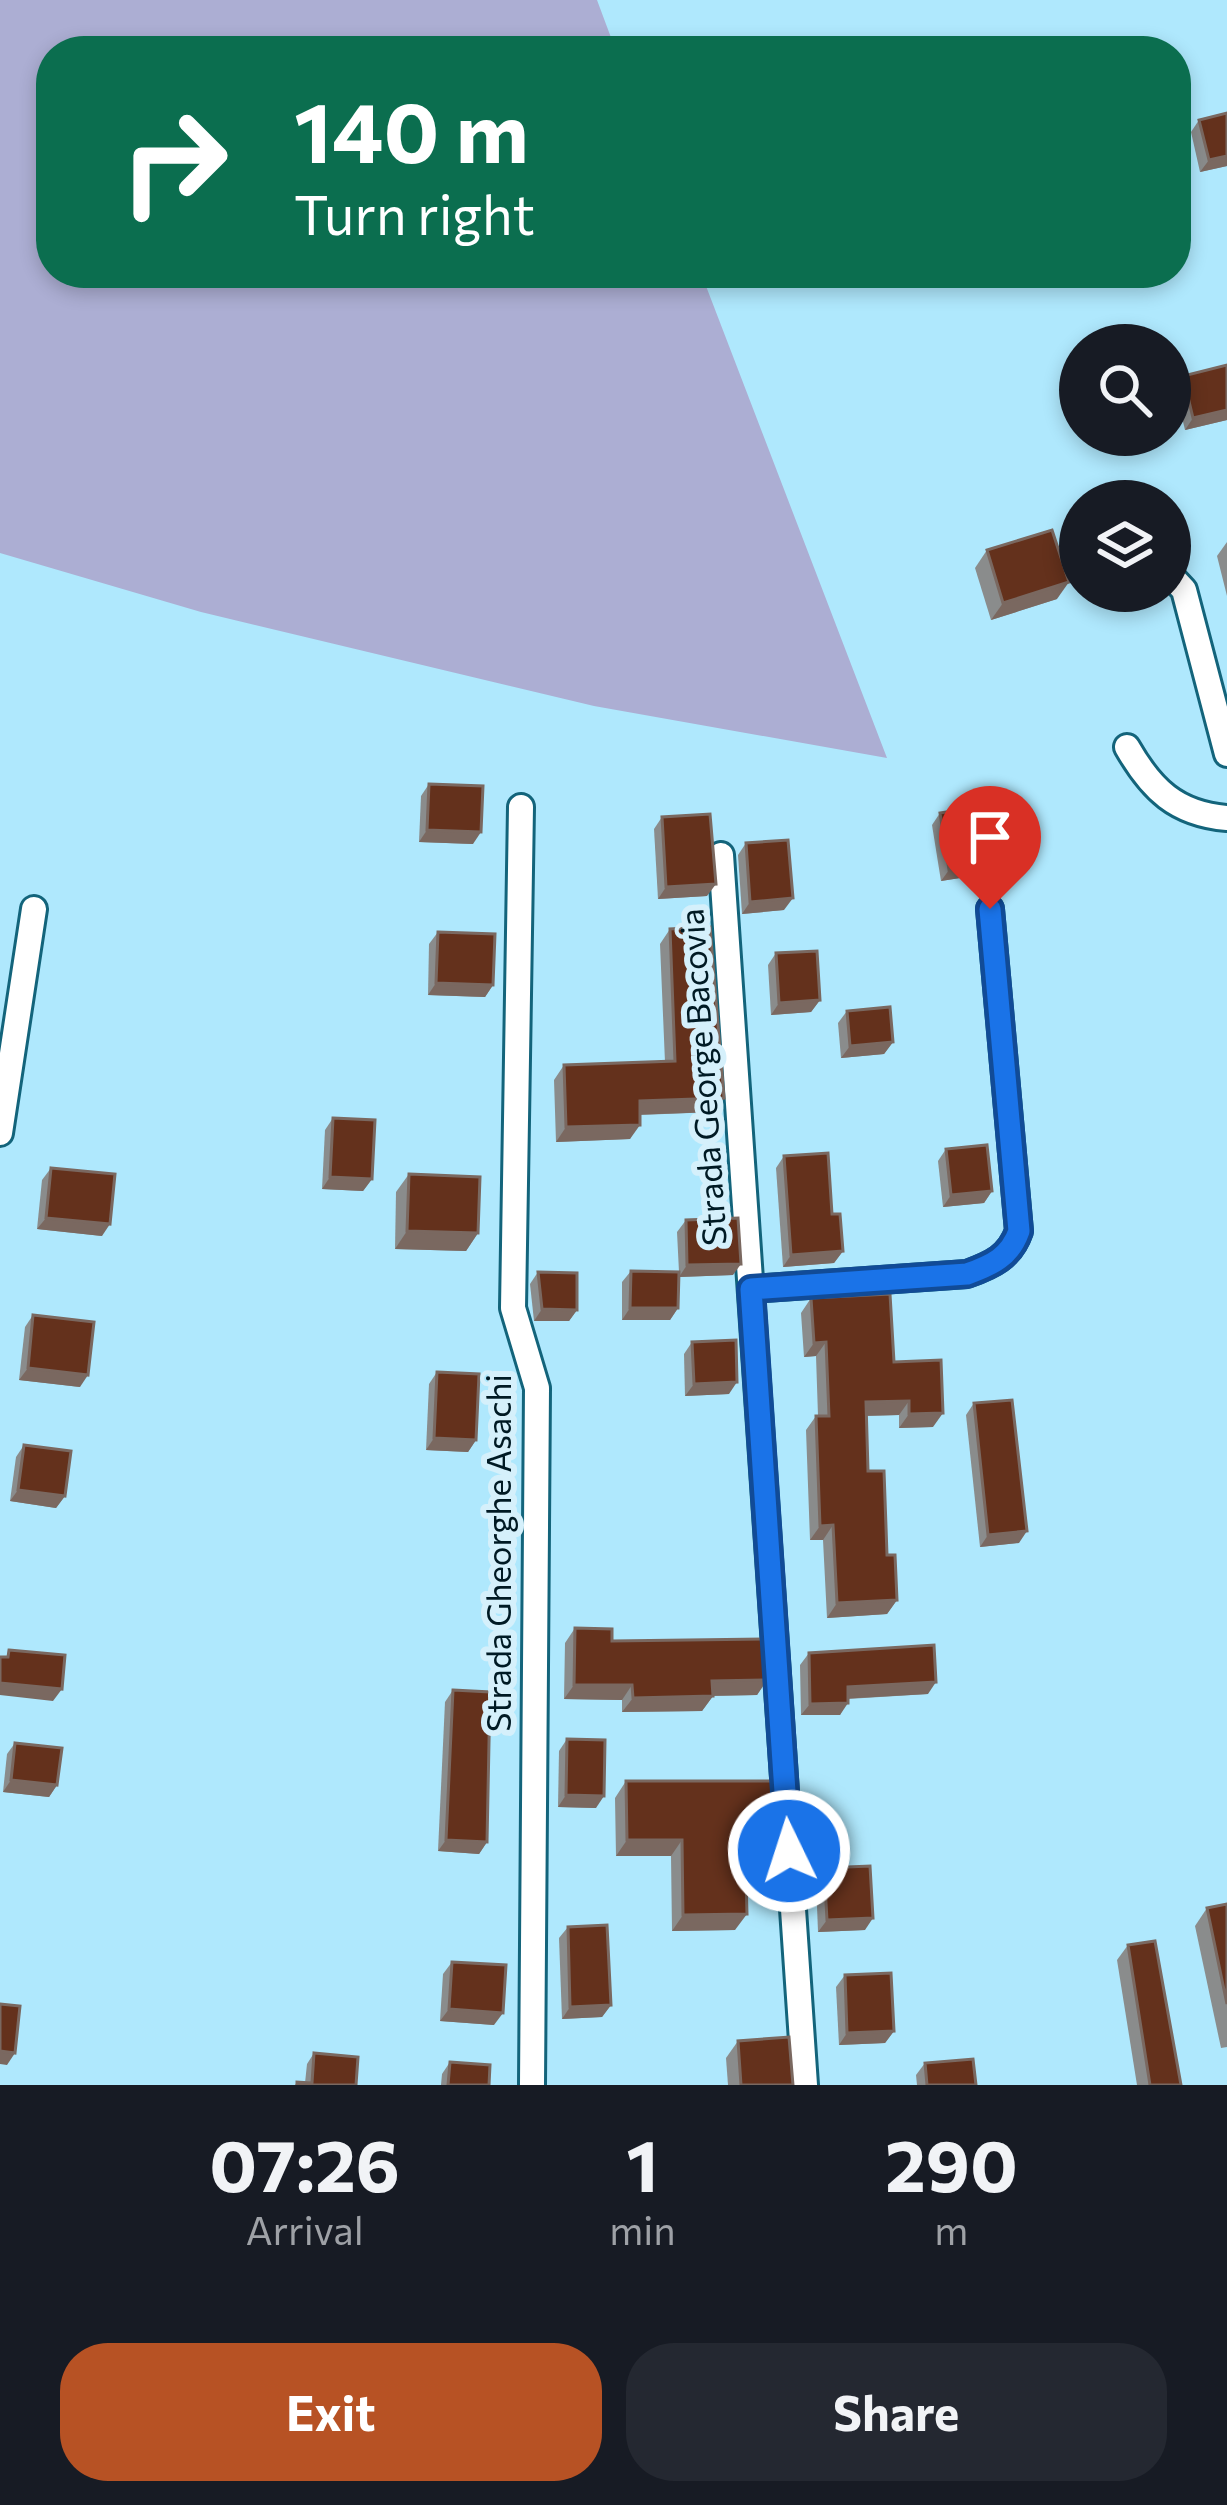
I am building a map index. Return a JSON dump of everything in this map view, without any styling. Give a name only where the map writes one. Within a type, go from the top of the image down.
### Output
[{"type":"street","points":[[1190,612],[1227,754]]},
{"type":"street","points":[[1127,747],[1147,781],[1171,803],[1227,818]]},
{"type":"street","name":"Strada Gheorghe Asachi","points":[[521,808],[513,1308],[537,1388],[532,2085]]},
{"type":"street","name":"Strada George Bacovia","points":[[722,855],[805,2085]]},
{"type":"street","points":[[0,1132],[34,909]]},
{"type":"street","points":[[751,1289],[967,1274],[993,1265],[1013,1248],[1019,1231],[990,909]]},
{"type":"shaded area","points":[[0,0],[597,0],[610,36],[36,36],[36,288],[707,288],[887,758],[594,706],[201,612],[0,553]]},
{"type":"building","points":[[1227,113],[1227,156],[1209,160],[1199,120]]},
{"type":"building","points":[[1227,365],[1227,410],[1193,418],[1191,374]]},
{"type":"building","points":[[1052,530],[1059,551],[1059,585],[1003,603],[987,550]]},
{"type":"building","points":[[429,784],[483,786],[481,832],[427,830]]},
{"type":"building","points":[[978,807],[987,863],[949,870],[940,813]]},
{"type":"building","points":[[710,814],[716,884],[666,887],[662,817]]},
{"type":"building","points":[[788,840],[793,898],[750,902],[746,843]]},
{"type":"building","points":[[710,927],[724,1098],[640,1101],[640,1125],[566,1127],[564,1065],[675,1061],[670,929]]},
{"type":"building","points":[[438,932],[495,934],[493,985],[436,983]]},
{"type":"building","points":[[817,951],[820,1000],[779,1003],[776,953]]},
{"type":"building","points":[[890,1007],[893,1042],[850,1046],[847,1011]]},
{"type":"building","points":[[333,1118],[375,1120],[372,1179],[330,1177]]},
{"type":"building","points":[[987,1145],[992,1191],[951,1195],[946,1149]]},
{"type":"building","points":[[828,1153],[832,1214],[840,1214],[843,1251],[791,1255],[784,1156]]},
{"type":"building","points":[[51,1168],[115,1174],[110,1224],[46,1218]]},
{"type":"building","points":[[409,1174],[480,1177],[478,1233],[407,1231]]},
{"type":"building","points":[[738,1218],[741,1264],[687,1265],[686,1220]]},
{"type":"building","points":[[631,1271],[679,1272],[678,1308],[630,1308]]},
{"type":"building","points":[[538,1272],[577,1273],[577,1310],[542,1309]]},
{"type":"building","points":[[890,1294],[894,1362],[941,1360],[943,1413],[909,1414],[909,1401],[866,1402],[868,1471],[884,1471],[887,1555],[895,1555],[897,1600],[837,1603],[833,1525],[820,1526],[816,1416],[829,1416],[826,1342],[814,1343],[811,1298]]},
{"type":"building","points":[[33,1315],[94,1322],[88,1375],[28,1368]]},
{"type":"building","points":[[736,1340],[737,1382],[694,1384],[692,1342]]},
{"type":"building","points":[[437,1372],[479,1374],[476,1440],[434,1438]]},
{"type":"building","points":[[1012,1400],[1027,1531],[988,1535],[974,1403]]},
{"type":"building","points":[[24,1445],[71,1451],[65,1496],[18,1490]]},
{"type":"building","points":[[575,1628],[612,1629],[612,1641],[766,1639],[767,1680],[712,1681],[713,1696],[633,1698],[632,1685],[574,1685]]},
{"type":"building","points":[[934,1645],[936,1682],[848,1687],[848,1703],[810,1704],[809,1653]]},
{"type":"building","points":[[9,1650],[65,1655],[62,1689],[0,1683],[0,1657],[8,1657]]},
{"type":"building","points":[[453,1690],[490,1692],[487,1842],[446,1840]]},
{"type":"building","points":[[567,1739],[605,1740],[604,1796],[566,1795]]},
{"type":"building","points":[[15,1743],[62,1748],[57,1785],[11,1780]]},
{"type":"building","points":[[626,1781],[779,1781],[780,1839],[745,1839],[747,1914],[683,1915],[682,1840],[627,1840]]},
{"type":"building","points":[[870,1866],[873,1918],[827,1920],[824,1868]]},
{"type":"building","points":[[1227,1904],[1227,2004],[1207,1908]]},
{"type":"building","points":[[607,1925],[611,2005],[570,2007],[568,1927]]},
{"type":"building","points":[[1155,1941],[1181,2085],[1150,2085],[1128,1945]]},
{"type":"building","points":[[452,1962],[506,1965],[503,2013],[449,2009]]},
{"type":"building","points":[[891,1973],[894,2031],[847,2033],[845,1975]]},
{"type":"building","points":[[0,2004],[20,2006],[15,2053],[0,2051]]},
{"type":"building","points":[[789,2037],[793,2085],[741,2085],[738,2041]]},
{"type":"building","points":[[314,2053],[358,2057],[356,2085],[297,2085],[312,2083]]},
{"type":"building","points":[[973,2059],[976,2085],[927,2085],[925,2063]]},
{"type":"building","points":[[450,2062],[490,2065],[489,2085],[448,2085]]},
{"type":"route","points":[[789,1851],[751,1289],[967,1274],[993,1265],[1013,1248],[1019,1231],[990,909]]}]
